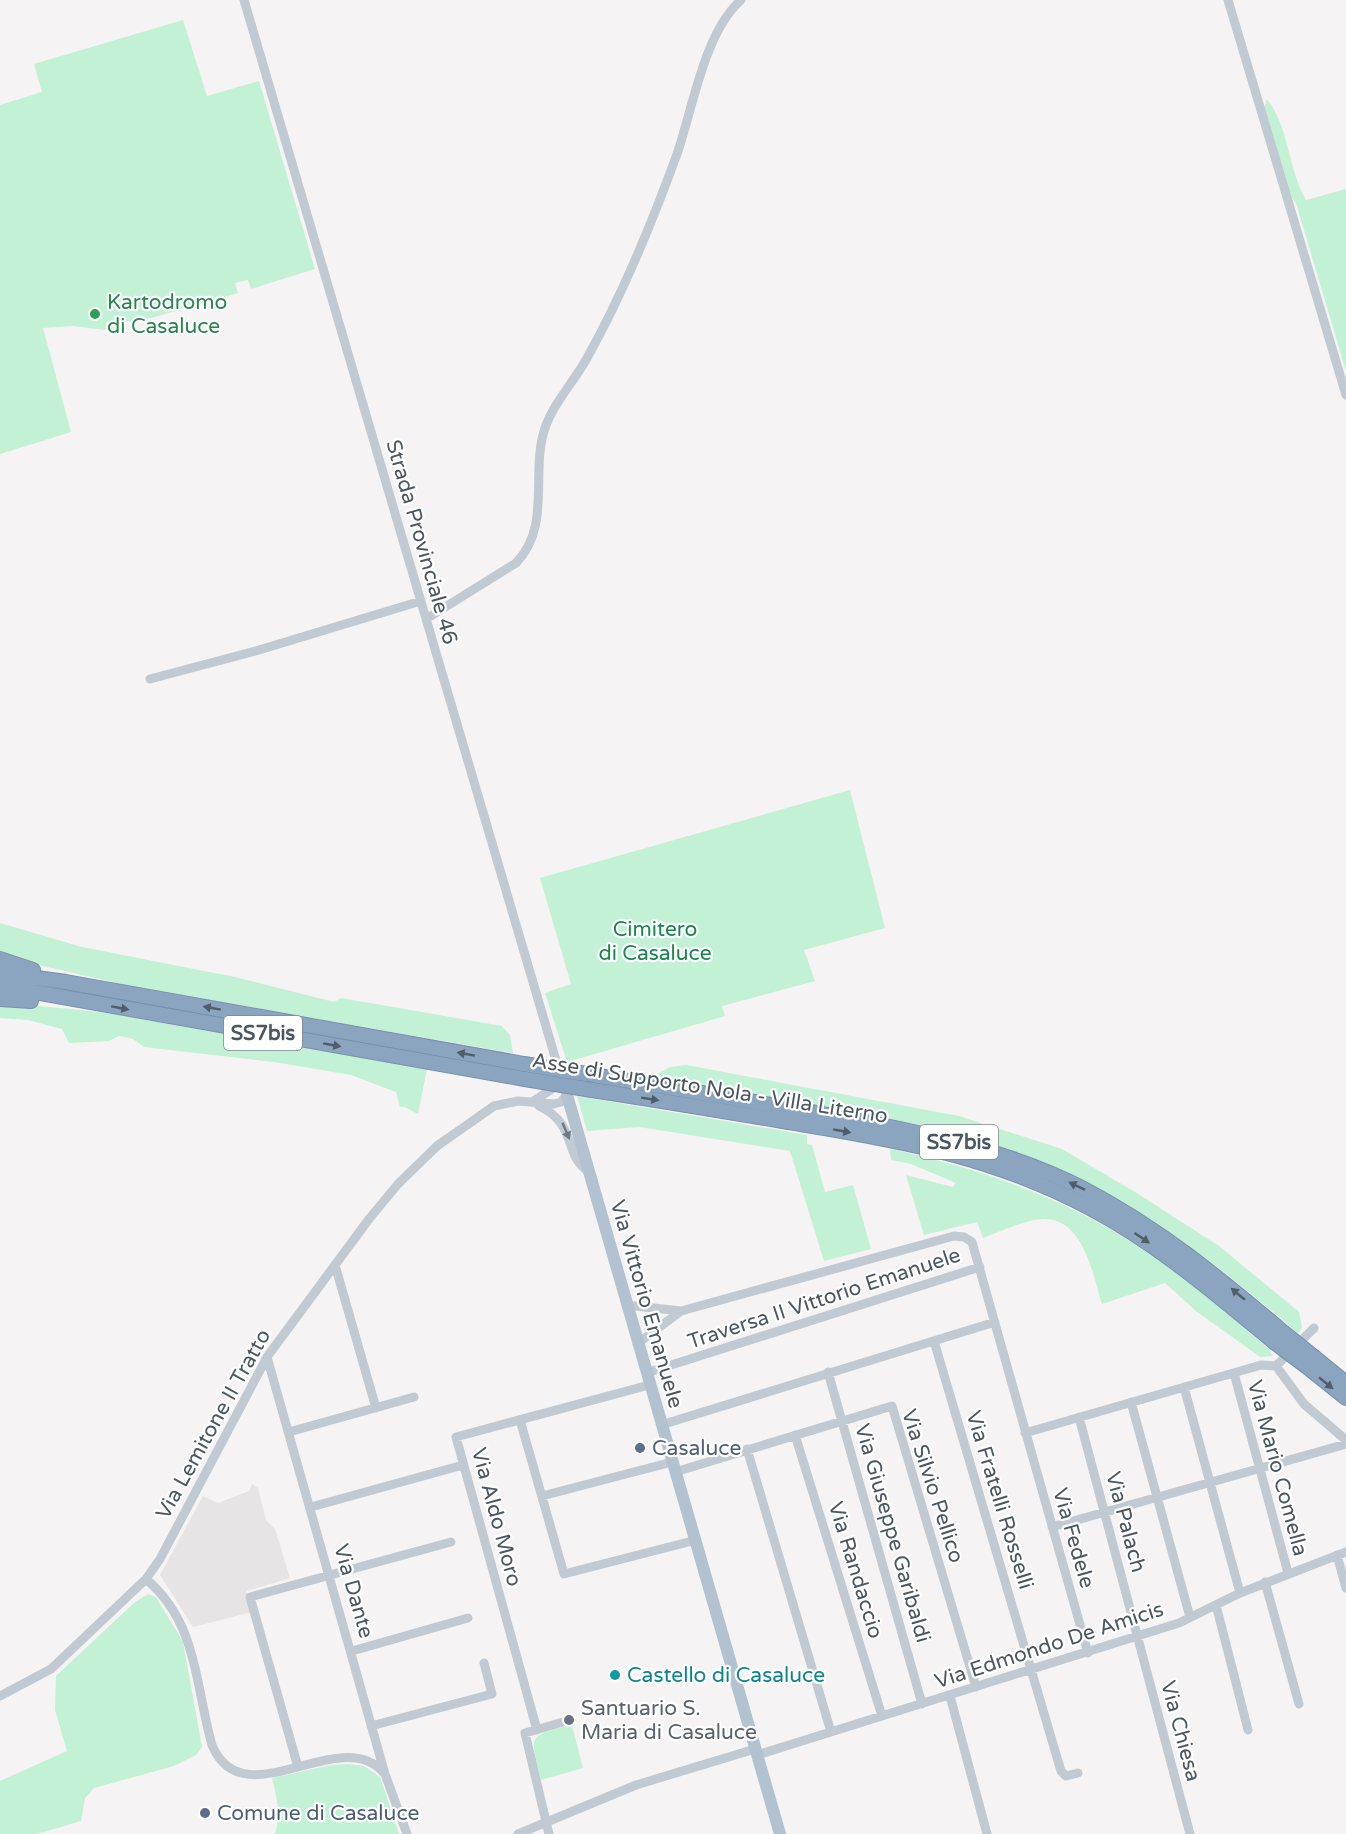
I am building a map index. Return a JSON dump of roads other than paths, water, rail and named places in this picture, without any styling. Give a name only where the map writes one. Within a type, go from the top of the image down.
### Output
[{"type":"highway","points":[[0,959],[17,966],[50,973],[66,982]]},
{"type":"highway","name":"Asse di Supporto Nola - Villa Literno","points":[[0,973],[66,982],[926,1133],[990,1151],[1083,1189],[1140,1221],[1195,1258],[1279,1337]]},
{"type":"highway","name":"Asse di Supporto Nola - Villa Literno","points":[[0,986],[525,1079],[897,1140],[945,1150],[995,1165],[1088,1206],[1135,1233],[1310,1361],[1346,1383]]},
{"type":"highway","points":[[0,999],[57,1005],[86,1002]]},
{"type":"highway","name":"Asse di Supporto Nola - Villa Literno","points":[[1310,1361],[1346,1398]]},
{"type":"main road","name":"Via Vittorio Emanuele","points":[[567,1095],[780,1834]]},
{"type":"street","name":"Strada Provinciale 46","points":[[244,0],[567,1095]]},
{"type":"street","points":[[426,619],[516,563],[528,549],[535,531],[545,428],[559,399],[587,358],[628,271],[673,163],[705,65],[724,18],[741,0]]},
{"type":"street","points":[[1228,0],[1346,395]]},
{"type":"street","points":[[150,679],[259,650],[421,601]]},
{"type":"street","points":[[532,1102],[552,1089],[556,1059]]},
{"type":"street","name":"Via Lemitone II Tratto","points":[[0,1696],[51,1669],[146,1579],[267,1357],[398,1184],[437,1146],[480,1113],[494,1106],[519,1101],[532,1102],[553,1095],[567,1095]]},
{"type":"street","points":[[532,1102],[551,1111],[563,1123],[576,1157],[588,1171]]},
{"type":"street","name":"Via Fedele","points":[[681,1311],[954,1236],[964,1237],[972,1242],[1088,1653]]},
{"type":"street","points":[[335,1265],[376,1408]]},
{"type":"street","name":"Traversa II Vittorio Emanuele","points":[[647,1379],[980,1268]]},
{"type":"street","points":[[626,1305],[681,1311]]},
{"type":"street","points":[[638,1344],[681,1311]]},
{"type":"street","points":[[662,1425],[995,1322]]},
{"type":"street","points":[[1025,1433],[1262,1365],[1276,1366],[1314,1328]]},
{"type":"street","name":"Via Fratelli Rosselli","points":[[934,1341],[1061,1771],[1066,1776],[1078,1773]]},
{"type":"street","name":"Via Dante","points":[[267,1357],[385,1774],[407,1834]]},
{"type":"street","points":[[1276,1366],[1304,1404],[1346,1442]]},
{"type":"street","name":"Via Giuseppe Garibaldi","points":[[828,1372],[922,1704]]},
{"type":"street","name":"Via Mario Comella","points":[[1234,1373],[1288,1573]]},
{"type":"street","name":"Via Aldo Moro","points":[[537,1730],[456,1437],[520,1420],[647,1379]]},
{"type":"street","points":[[1184,1387],[1240,1593]]},
{"type":"street","points":[[289,1432],[414,1397]]},
{"type":"street","points":[[1131,1402],[1190,1617]]},
{"type":"street","name":"Via Silvio Pellico","points":[[542,1496],[747,1449],[892,1406],[976,1688]]},
{"type":"street","name":"Via Palach","points":[[1079,1417],[1138,1637]]},
{"type":"street","points":[[520,1420],[564,1574],[696,1540]]},
{"type":"street","name":"Via Randaccio","points":[[795,1435],[882,1716]]},
{"type":"street","points":[[1052,1527],[1346,1442]]},
{"type":"street","points":[[747,1449],[831,1732]]},
{"type":"street","points":[[311,1507],[463,1465]]},
{"type":"street","points":[[298,1767],[250,1597],[451,1542]]},
{"type":"street","points":[[1341,1553],[1346,1588]]},
{"type":"street","name":"Via Edmondo De Amicis","points":[[756,1752],[831,1732],[1138,1637],[1190,1617],[1265,1582],[1341,1553]]},
{"type":"street","points":[[146,1579],[171,1606],[188,1638],[210,1735],[222,1764],[233,1771],[258,1774],[328,1760],[355,1759],[372,1764],[385,1774]]},
{"type":"street","points":[[1265,1582],[1299,1704]]},
{"type":"street","points":[[1215,1605],[1248,1730]]},
{"type":"street","points":[[352,1651],[468,1618]]},
{"type":"street","name":"Via Chiesa","points":[[1138,1637],[1190,1834]]},
{"type":"street","points":[[371,1726],[492,1694],[484,1663]]},
{"type":"street","points":[[950,1696],[987,1834]]},
{"type":"street","points":[[549,1834],[525,1733],[563,1722]]},
{"type":"street","points":[[518,1834],[636,1785],[756,1752]]},
{"type":"place","name":"Kartodromo di Casaluce","points":[[95,314]]},
{"type":"place","name":"Casaluce","points":[[640,1448]]},
{"type":"place","name":"Castello di Casaluce","points":[[615,1675]]},
{"type":"place","name":"Santuario S. Maria di Casaluce","points":[[569,1720]]},
{"type":"place","name":"Comune di Casaluce","points":[[205,1813]]},
{"type":"park label","name":"Cimitero di Casaluce","points":[[655,941]]}]
